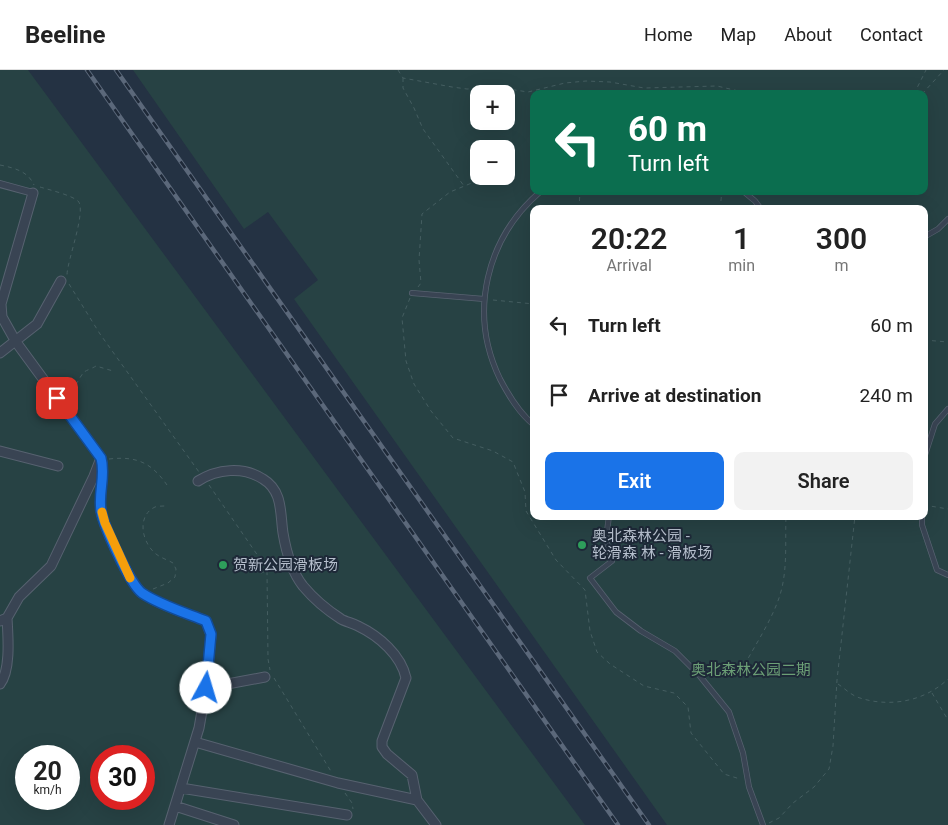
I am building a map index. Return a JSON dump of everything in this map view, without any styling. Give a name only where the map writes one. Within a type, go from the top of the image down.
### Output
[{"type":"street","points":[[0,184],[32,193],[3,284],[2,317],[16,342],[101,458],[104,468],[99,491],[101,511],[132,582],[142,593],[206,621],[211,634],[206,688],[199,728],[169,825]]},
{"type":"street","points":[[0,353],[37,324],[61,280]]},
{"type":"street","points":[[0,451],[58,466]]},
{"type":"street","points":[[0,684],[3,680],[7,661],[4,620],[19,597],[51,566],[101,458]]},
{"type":"street","points":[[198,481],[218,472],[233,470],[249,472],[263,479],[275,490],[280,503],[286,548],[296,575],[312,596],[342,619],[374,635],[396,657],[404,669],[406,678],[382,740],[382,746],[387,754],[412,775],[417,800],[436,825]]},
{"type":"street","points":[[206,688],[265,677]]},
{"type":"street","points":[[195,742],[338,783],[417,800]]},
{"type":"street","points":[[181,788],[347,815]]},
{"type":"street","points":[[175,806],[234,825]]},
{"type":"lane","points":[[530,422],[508,394],[493,365],[486,332],[484,299],[491,265],[505,232],[526,204],[536,195]]},
{"type":"lane","points":[[748,195],[758,205]]},
{"type":"lane","points":[[928,234],[938,230],[948,219]]},
{"type":"lane","points":[[412,292],[484,299]]},
{"type":"lane","points":[[928,446],[935,424],[948,410]]},
{"type":"lane","points":[[608,520],[606,539],[612,561],[590,578],[616,612],[641,631],[675,651],[699,675],[728,712],[743,753],[749,787],[763,825]]},
{"type":"lane","points":[[922,520],[936,570],[948,575]]},
{"type":"path","points":[[398,70],[403,78],[403,88],[423,129],[464,186]]},
{"type":"path","points":[[916,90],[926,70]]},
{"type":"path","points":[[926,90],[944,70]]},
{"type":"path","points":[[403,78],[460,88],[502,88],[530,92]]},
{"type":"path","points":[[536,90],[565,83],[586,81],[610,82],[644,88],[717,86],[734,90]]},
{"type":"path","points":[[0,165],[26,173],[32,179],[34,185],[32,193]]},
{"type":"path","points":[[470,184],[450,192],[422,214],[419,260],[421,283],[412,292],[402,318],[406,361],[414,384],[431,411],[453,438],[493,451],[513,462],[525,492],[526,511],[530,518]]},
{"type":"path","points":[[484,299],[530,304]]},
{"type":"path","points":[[928,340],[948,342]]},
{"type":"path","points":[[54,394],[69,392],[85,372],[96,366],[113,371]]},
{"type":"path","points":[[101,458],[106,460],[137,459],[151,466],[167,485]]},
{"type":"path","points":[[928,505],[948,509]]},
{"type":"path","points":[[142,593],[168,584],[175,577],[176,569],[173,563],[155,553],[148,545],[143,532],[142,522],[147,513],[155,506],[166,506]]},
{"type":"path","points":[[532,520],[556,560],[585,590],[590,631],[597,652],[610,664],[644,686],[674,693],[688,707],[691,733],[724,774],[740,779]]},
{"type":"path","points":[[699,675],[744,664],[769,622],[779,597],[786,562],[786,520]]},
{"type":"path","points":[[763,825],[779,818],[793,803],[814,787],[829,769],[833,746],[837,684],[855,520]]},
{"type":"path","points":[[261,572],[291,560]]},
{"type":"path","points":[[837,684],[856,696],[882,704],[915,699],[932,693],[948,679]]},
{"type":"path","points":[[932,693],[948,720]]},
{"type":"green space","points":[[0,70],[28,70],[585,825],[0,825]]},
{"type":"green space","name":"奥北森林公园二期","points":[[133,70],[948,70],[948,825],[667,825],[294,299],[318,280],[268,212],[244,229]]},
{"type":"railway","points":[[87,70],[618,825]]},
{"type":"railway","points":[[116,70],[649,825]]},
{"type":"slow traffic","points":[[102,512],[105,523],[130,578]]},
{"type":"place","name":"奥北森林公园 - 轮滑森 林 - 滑板场","points":[[582,545]]},
{"type":"place","name":"贺新公园滑板场","points":[[223,565]]},
{"type":"route","points":[[57,398],[101,458],[104,468],[99,491],[101,511],[132,582],[142,593],[206,621],[211,634],[206,688]]}]
